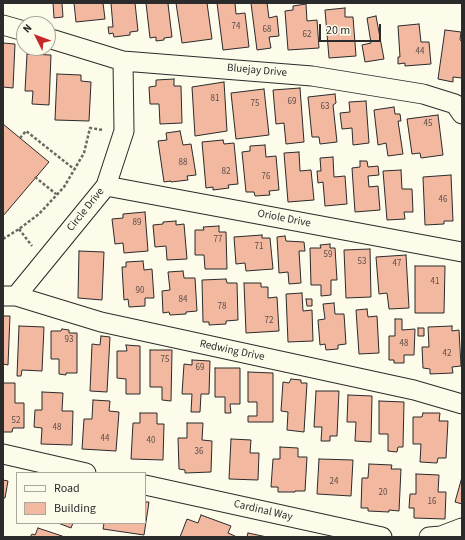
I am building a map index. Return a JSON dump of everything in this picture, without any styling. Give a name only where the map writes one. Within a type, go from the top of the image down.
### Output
[{"type":"street","points":[[3,25],[16,29]]},
{"type":"street","name":"Bluejay Drive","points":[[56,40],[123,61],[312,76],[423,94],[455,104],[462,114]]},
{"type":"street","name":"Circle Drive","points":[[9,296],[106,186],[124,131],[123,61]]},
{"type":"street","name":"Oriole Drive","points":[[106,186],[462,252]]},
{"type":"street","name":"Redwing Drive","points":[[9,296],[101,322],[414,390],[462,404]]},
{"type":"street","points":[[3,454],[82,472]]},
{"type":"street","name":"Cardinal Way","points":[[146,485],[382,537]]},
{"type":"street","points":[[429,537],[441,536],[462,528]]},
{"type":"path","points":[[3,239],[20,229],[39,214],[64,187],[84,153],[90,128],[105,130]]},
{"type":"path","points":[[20,138],[26,131],[74,169]]},
{"type":"path","points":[[35,178],[56,194]]},
{"type":"path","points":[[20,229],[33,248]]},
{"type":"building","points":[[53,3],[62,3],[63,17],[56,18],[56,16],[54,16]]},
{"type":"building","points":[[74,3],[103,3],[105,19],[76,22]]},
{"type":"building","points":[[111,3],[135,3],[138,31],[130,32],[130,35],[114,37],[113,33],[109,34],[108,27],[113,27]]},
{"type":"building","points":[[146,3],[171,3],[168,4],[172,37],[156,41],[156,37],[150,38]]},
{"type":"building","points":[[176,3],[207,3],[212,39],[182,43]]},
{"type":"building","points":[[217,3],[235,3],[236,14],[245,13],[249,47],[223,50]]},
{"type":"building","points":[[251,3],[267,3],[269,18],[277,16],[279,36],[269,37],[271,48],[257,50]]},
{"type":"building","points":[[306,4],[307,21],[317,20],[319,48],[288,50],[285,11],[293,10],[293,6]]},
{"type":"building","points":[[345,8],[345,17],[353,17],[356,56],[329,58],[325,10]]},
{"type":"building","points":[[376,16],[384,59],[365,62],[362,45],[371,43],[367,18]]},
{"type":"building","points":[[419,24],[421,42],[429,42],[431,64],[405,66],[405,63],[398,64],[398,57],[400,57],[398,26]]},
{"type":"building","points":[[445,30],[461,32],[462,78],[453,77],[453,82],[438,79]]},
{"type":"building","points":[[3,43],[15,44],[13,88],[3,87]]},
{"type":"building","points":[[27,56],[51,56],[49,105],[32,104],[33,91],[25,91]]},
{"type":"building","points":[[57,74],[81,75],[81,81],[91,82],[89,121],[55,120]]},
{"type":"building","points":[[174,79],[174,86],[181,86],[182,123],[160,124],[159,104],[150,104],[149,87],[156,86],[156,80]]},
{"type":"building","points":[[224,82],[227,131],[195,136],[192,87]]},
{"type":"building","points":[[300,88],[304,142],[286,144],[284,123],[276,124],[273,90]]},
{"type":"building","points":[[264,89],[269,135],[236,139],[231,93]]},
{"type":"building","points":[[335,94],[336,103],[333,105],[337,142],[320,144],[319,137],[312,137],[308,97]]},
{"type":"building","points":[[366,101],[369,143],[353,145],[352,128],[342,129],[340,113],[350,112],[349,102]]},
{"type":"building","points":[[394,107],[395,114],[400,114],[401,121],[398,121],[403,154],[388,156],[386,143],[378,145],[374,110]]},
{"type":"building","points":[[438,115],[443,155],[421,158],[420,153],[412,154],[407,119]]},
{"type":"building","points":[[3,124],[49,162],[3,216]]},
{"type":"building","points":[[180,131],[183,145],[191,144],[196,175],[187,176],[188,180],[164,182],[158,141],[167,140],[166,133]]},
{"type":"building","points":[[223,140],[224,144],[234,143],[238,184],[228,185],[229,188],[213,190],[213,187],[206,188],[202,142]]},
{"type":"building","points":[[265,145],[266,157],[276,156],[279,190],[269,191],[270,195],[255,196],[254,192],[246,192],[242,152],[250,151],[250,146]]},
{"type":"building","points":[[299,152],[300,171],[311,170],[314,200],[288,202],[284,153]]},
{"type":"building","points":[[333,157],[334,177],[345,176],[347,204],[325,206],[323,182],[318,183],[317,171],[321,171],[320,158]]},
{"type":"building","points":[[360,161],[367,161],[368,167],[378,166],[379,175],[368,176],[369,187],[378,186],[380,210],[355,212],[352,168],[360,167]]},
{"type":"building","points":[[401,170],[402,189],[412,189],[413,212],[404,212],[405,219],[387,220],[383,171]]},
{"type":"building","points":[[451,175],[453,221],[444,221],[444,224],[425,225],[423,177]]},
{"type":"building","points":[[145,212],[148,251],[124,253],[123,243],[115,244],[112,219],[123,218],[123,214]]},
{"type":"building","points":[[176,221],[176,225],[184,224],[187,259],[167,260],[166,246],[155,247],[153,225],[163,224],[163,222]]},
{"type":"building","points":[[219,226],[219,232],[226,232],[227,269],[205,269],[204,255],[195,255],[195,230],[204,230],[203,227]]},
{"type":"building","points":[[262,235],[262,238],[270,238],[273,269],[246,271],[245,263],[236,264],[234,237]]},
{"type":"building","points":[[285,236],[286,241],[304,242],[305,251],[299,251],[301,283],[289,284],[288,272],[279,273],[277,237]]},
{"type":"building","points":[[330,244],[330,248],[335,248],[337,280],[331,280],[331,295],[321,296],[321,285],[311,285],[310,248],[321,248],[320,245]]},
{"type":"building","points":[[370,249],[371,297],[346,298],[344,250]]},
{"type":"building","points":[[79,251],[104,252],[102,300],[78,298]]},
{"type":"building","points":[[406,255],[409,308],[389,309],[387,293],[379,294],[376,257]]},
{"type":"building","points":[[143,261],[144,270],[152,269],[154,298],[145,298],[145,306],[129,307],[128,299],[124,300],[122,267],[126,267],[126,262]]},
{"type":"building","points":[[415,266],[445,266],[444,313],[415,313]]},
{"type":"building","points":[[183,271],[184,278],[195,278],[197,311],[186,312],[186,314],[170,315],[169,312],[163,313],[162,291],[170,290],[168,272]]},
{"type":"building","points":[[226,279],[227,283],[237,283],[238,320],[226,321],[226,324],[209,325],[209,322],[203,322],[202,280]]},
{"type":"building","points":[[244,283],[261,283],[261,287],[268,287],[268,298],[277,297],[279,331],[246,333]]},
{"type":"building","points":[[302,293],[303,311],[312,310],[313,341],[288,342],[286,294]]},
{"type":"building","points":[[306,299],[312,299],[312,306],[307,306]]},
{"type":"building","points":[[334,303],[335,314],[344,314],[346,344],[338,345],[338,349],[326,350],[325,344],[320,345],[318,320],[325,319],[323,304]]},
{"type":"building","points":[[367,309],[368,317],[377,316],[379,353],[359,354],[356,310]]},
{"type":"building","points":[[3,316],[10,316],[8,365],[3,364]]},
{"type":"building","points":[[395,319],[402,319],[402,330],[415,329],[414,355],[404,355],[404,363],[394,363],[394,360],[389,360],[389,336],[395,336]]},
{"type":"building","points":[[19,326],[44,327],[42,371],[22,370],[21,376],[17,376]]},
{"type":"building","points":[[452,326],[452,331],[459,330],[461,366],[452,367],[453,373],[430,374],[430,369],[423,368],[422,347],[429,347],[428,327]]},
{"type":"building","points":[[418,328],[424,328],[424,336],[418,336]]},
{"type":"building","points":[[62,329],[69,330],[69,333],[77,333],[77,373],[66,373],[66,375],[59,374],[59,359],[51,359],[51,331],[61,331]]},
{"type":"building","points":[[101,336],[110,337],[107,392],[90,391],[92,344],[100,345]]},
{"type":"building","points":[[126,345],[140,346],[140,394],[126,394],[126,379],[117,378],[117,351],[127,351]]},
{"type":"building","points":[[150,350],[172,350],[171,401],[162,400],[162,387],[150,387]]},
{"type":"building","points":[[192,360],[210,361],[209,394],[201,394],[200,412],[191,412],[192,394],[182,394],[184,364],[192,365]]},
{"type":"building","points":[[215,368],[240,368],[240,404],[230,404],[231,413],[225,413],[225,397],[215,397]]},
{"type":"building","points":[[248,372],[273,373],[273,422],[248,422],[248,416],[257,416],[257,402],[248,402]]},
{"type":"building","points":[[291,379],[301,380],[301,383],[307,383],[304,432],[287,430],[288,412],[281,411],[283,382],[289,383]]},
{"type":"building","points":[[3,383],[15,383],[15,403],[24,403],[24,428],[13,428],[12,432],[3,432]]},
{"type":"building","points":[[316,391],[339,391],[337,436],[330,436],[330,441],[321,441],[322,427],[314,427]]},
{"type":"building","points":[[42,392],[63,393],[62,411],[73,411],[72,445],[41,444],[42,428],[34,427],[35,410],[42,410]]},
{"type":"building","points":[[348,395],[372,396],[371,442],[355,441],[356,422],[347,422]]},
{"type":"building","points":[[93,400],[110,401],[109,411],[119,412],[116,451],[82,449],[84,419],[92,419]]},
{"type":"building","points":[[379,401],[404,402],[403,447],[398,447],[397,452],[388,451],[388,434],[379,434]]},
{"type":"building","points":[[140,413],[157,413],[157,424],[164,424],[163,460],[131,459],[133,423],[140,423]]},
{"type":"building","points":[[423,413],[440,413],[439,421],[448,421],[446,458],[438,458],[437,463],[420,462],[421,444],[413,444],[413,417],[422,417]]},
{"type":"building","points":[[187,423],[203,423],[202,440],[212,441],[211,472],[185,473],[185,470],[179,469],[178,438],[187,438]]},
{"type":"building","points":[[231,439],[251,440],[250,453],[259,453],[258,480],[229,479]]},
{"type":"building","points":[[280,447],[298,448],[298,457],[307,457],[305,491],[278,492],[278,487],[271,487],[273,459],[280,459]]},
{"type":"building","points":[[319,459],[353,460],[351,496],[317,494]]},
{"type":"building","points":[[369,464],[392,465],[391,469],[401,469],[399,511],[368,511],[368,508],[361,508],[362,478],[368,478]]},
{"type":"building","points":[[416,474],[439,475],[438,492],[446,492],[445,519],[414,518],[414,508],[409,508],[410,494],[416,494]]},
{"type":"building","points":[[462,477],[462,504],[455,502]]},
{"type":"building","points":[[3,480],[8,481],[5,498],[3,498]]},
{"type":"building","points":[[146,502],[149,502],[146,522]]},
{"type":"building","points":[[201,515],[231,526],[228,533],[235,536],[180,537],[187,519],[198,523]]},
{"type":"building","points":[[61,524],[73,524],[71,528]]},
{"type":"building","points":[[104,524],[146,524],[144,535],[103,529]]},
{"type":"building","points":[[38,528],[65,537],[30,537],[32,534],[35,535]]},
{"type":"building","points":[[248,533],[267,537],[247,537]]}]
